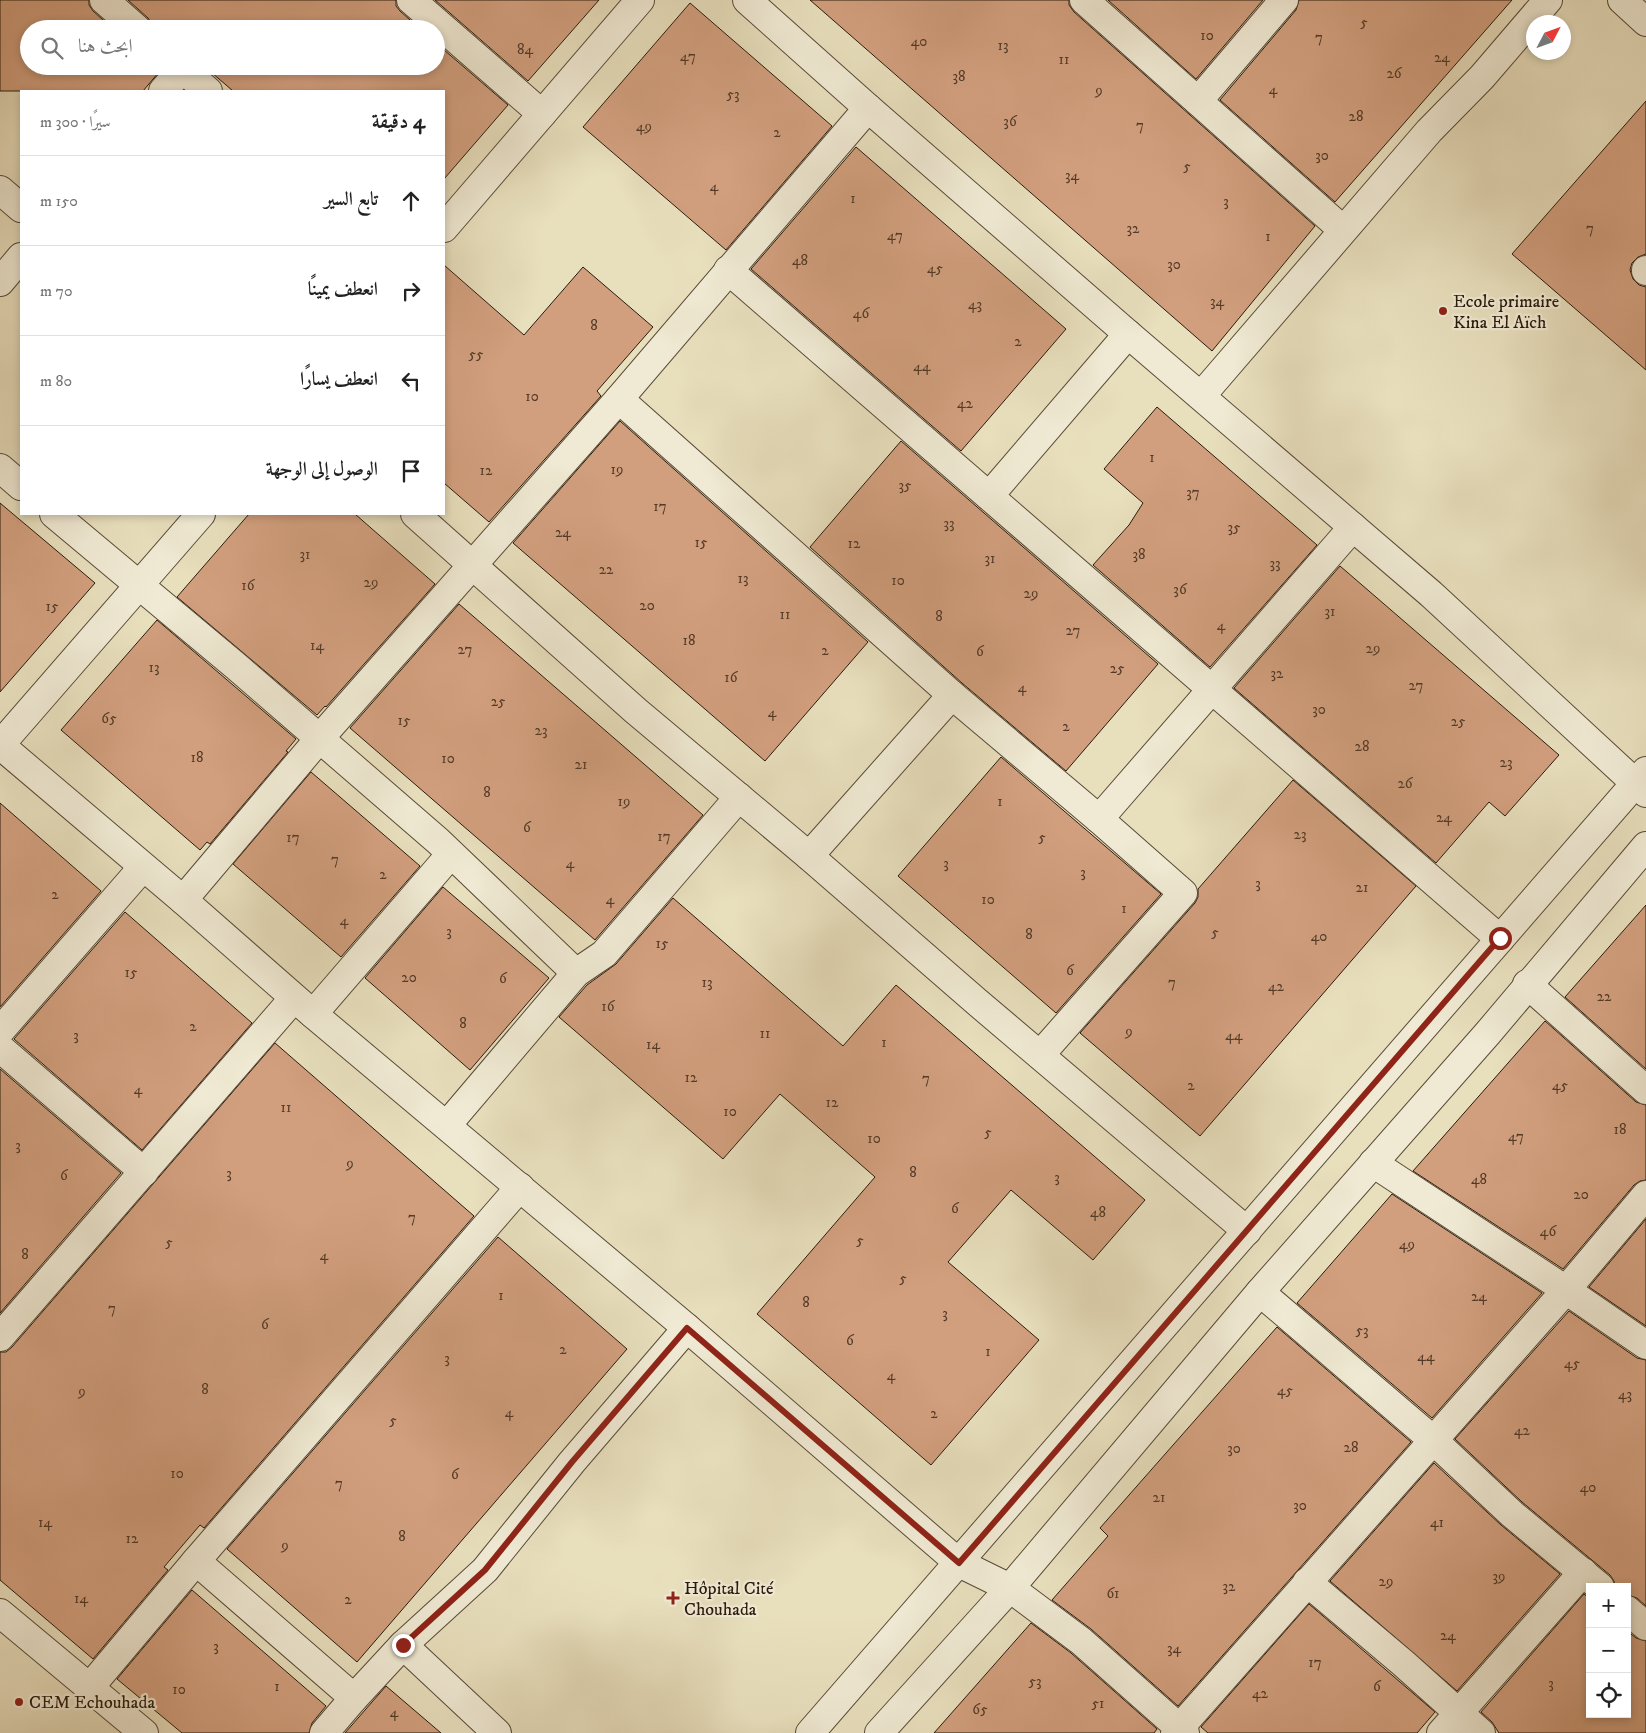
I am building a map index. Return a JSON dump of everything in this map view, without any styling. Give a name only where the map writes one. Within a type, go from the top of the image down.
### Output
[{"type":"street","points":[[104,0],[127,20]]},
{"type":"street","points":[[411,0],[434,20]]},
{"type":"street","points":[[445,227],[640,0]]},
{"type":"street","points":[[747,0],[1128,334],[1353,526],[1643,782],[1500,938],[810,1733]]},
{"type":"street","points":[[1084,0],[1344,230]]},
{"type":"street","points":[[1198,101],[1284,0]]},
{"type":"street","points":[[1201,396],[1429,131],[1482,76],[1548,0]]},
{"type":"street","points":[[1622,0],[1646,22]]},
{"type":"street","points":[[445,30],[542,114]]},
{"type":"street","points":[[164,90],[176,75]]},
{"type":"street","points":[[189,75],[207,90]]},
{"type":"street","points":[[183,900],[319,739],[619,399],[868,108]]},
{"type":"street","points":[[0,190],[20,207]]},
{"type":"street","points":[[0,282],[20,259]]},
{"type":"street","points":[[728,270],[1500,938]]},
{"type":"street","points":[[989,496],[1128,334]]},
{"type":"street","points":[[619,399],[952,695],[1183,893],[1040,1055]]},
{"type":"street","points":[[0,468],[20,485]]},
{"type":"street","points":[[55,515],[237,667],[451,854],[576,973]]},
{"type":"street","points":[[200,515],[0,745],[183,900],[304,1006],[687,1328],[959,1563],[1010,1588],[1081,1641],[1179,1731],[1307,1582],[1566,1290],[1646,1195]]},
{"type":"street","points":[[416,515],[636,711],[809,856],[1247,1231]]},
{"type":"street","points":[[1098,819],[1353,526]]},
{"type":"street","points":[[809,856],[952,695]]},
{"type":"street","points":[[447,1126],[576,973],[604,954],[739,797]]},
{"type":"street","points":[[879,1733],[1010,1588],[1260,1292],[1488,1033],[1527,984],[1646,846]]},
{"type":"street","points":[[0,1337],[144,1172],[451,854]]},
{"type":"street","points":[[0,1031],[143,866]]},
{"type":"street","points":[[1527,984],[1646,1090]]},
{"type":"street","points":[[0,1048],[144,1172]]},
{"type":"street","points":[[1373,1163],[1646,1345]]},
{"type":"street","points":[[90,1687],[196,1561],[520,1187]]},
{"type":"street","points":[[1260,1292],[1433,1440],[1512,1514],[1591,1580],[1450,1723]]},
{"type":"street","points":[[324,1733],[403,1645],[485,1570],[572,1462],[687,1328]]},
{"type":"street","points":[[196,1561],[354,1698]]},
{"type":"street","points":[[1307,1582],[1403,1663],[1450,1723],[1481,1733]]},
{"type":"street","points":[[0,1613],[144,1733]]},
{"type":"street","points":[[1631,1613],[1646,1626]]},
{"type":"street","points":[[403,1645],[497,1733]]},
{"type":"building","points":[[0,0],[89,0],[89,5],[93,11],[103,20],[20,20],[20,75],[156,75],[144,90],[0,91]]},
{"type":"building","points":[[128,0],[396,0],[396,6],[410,20],[149,20]]},
{"type":"building","points":[[435,0],[599,0],[528,81]]},
{"type":"building","points":[[810,0],[1069,0],[1069,5],[1074,12],[1315,226],[1212,351]]},
{"type":"building","points":[[1108,0],[1263,0],[1196,79]]},
{"type":"building","points":[[1299,0],[1512,0],[1335,202],[1220,100],[1296,10]]},
{"type":"building","points":[[690,3],[832,126],[726,250],[583,127]]},
{"type":"building","points":[[445,51],[508,105],[445,178],[445,90],[232,90],[214,75],[445,75]]},
{"type":"building","points":[[1646,101],[1646,254],[1638,257],[1632,263],[1630,270],[1633,279],[1639,285],[1646,287],[1646,370],[1512,254]]},
{"type":"building","points":[[856,147],[1066,329],[961,451],[751,269]]},
{"type":"building","points":[[445,266],[524,335],[583,267],[653,327],[597,391],[601,396],[489,522],[445,484]]},
{"type":"building","points":[[1157,407],[1317,545],[1210,667],[1093,565],[1129,525],[1143,503],[1104,469]]},
{"type":"building","points":[[620,421],[868,642],[765,761],[513,543]]},
{"type":"building","points":[[901,441],[1158,664],[1066,771],[962,683],[810,547]]},
{"type":"building","points":[[0,503],[95,583],[0,692]]},
{"type":"building","points":[[248,515],[356,515],[435,584],[317,715],[177,597]]},
{"type":"building","points":[[1340,566],[1559,755],[1505,816],[1489,802],[1436,863],[1234,688]]},
{"type":"building","points":[[459,604],[703,815],[595,940],[350,728]]},
{"type":"building","points":[[157,620],[296,739],[286,751],[288,752],[210,844],[207,842],[200,850],[61,730]]},
{"type":"building","points":[[1001,757],[1161,894],[1056,1013],[898,876]]},
{"type":"building","points":[[311,772],[420,866],[341,957],[233,864]]},
{"type":"building","points":[[1293,780],[1416,886],[1200,1136],[1080,1033],[1195,903],[1198,897],[1198,889]]},
{"type":"building","points":[[0,803],[101,891],[0,1007]]},
{"type":"building","points":[[443,887],[549,978],[470,1070],[365,978]]},
{"type":"building","points":[[673,898],[843,1046],[896,985],[1145,1200],[1093,1260],[1011,1190],[948,1262],[1039,1340],[931,1465],[757,1314],[875,1177],[780,1094],[723,1159],[559,1017],[587,985],[616,964]]},
{"type":"building","points":[[1646,905],[1646,1069],[1565,997]]},
{"type":"building","points":[[125,912],[252,1023],[142,1150],[14,1039]]},
{"type":"building","points":[[1545,1021],[1636,1102],[1646,1105],[1646,1180],[1634,1185],[1563,1269],[1413,1171]]},
{"type":"building","points":[[275,1043],[474,1216],[204,1528],[200,1525],[164,1567],[168,1570],[93,1659],[0,1580],[0,1352],[6,1352],[12,1347]]},
{"type":"building","points":[[0,1069],[121,1173],[0,1313]]},
{"type":"building","points":[[1392,1194],[1542,1293],[1432,1418],[1297,1303]]},
{"type":"building","points":[[1646,1219],[1646,1326],[1589,1287]]},
{"type":"building","points":[[498,1237],[627,1349],[357,1662],[227,1549]]},
{"type":"building","points":[[1569,1311],[1637,1358],[1646,1360],[1646,1606],[1637,1598],[1631,1596],[1631,1583],[1614,1583],[1610,1575],[1522,1502],[1455,1439]]},
{"type":"building","points":[[1277,1327],[1411,1442],[1178,1706],[1091,1629],[1052,1600],[1108,1536],[1100,1528]]},
{"type":"building","points":[[1434,1463],[1501,1525],[1560,1574],[1457,1691],[1330,1581]]},
{"type":"building","points":[[192,1590],[326,1706],[312,1723],[309,1733],[182,1733],[117,1679]]},
{"type":"building","points":[[1584,1594],[1586,1596],[1586,1718],[1631,1718],[1631,1634],[1646,1641],[1646,1733],[1499,1733],[1492,1722],[1481,1712]]},
{"type":"building","points":[[1309,1604],[1435,1712],[1417,1733],[1208,1733],[1201,1727]]},
{"type":"building","points":[[1031,1623],[1071,1653],[1157,1729],[1154,1733],[934,1733]]},
{"type":"building","points":[[386,1686],[441,1733],[345,1733]]},
{"type":"place","name":"Ecole primaire Kina El Aïch","points":[[1443,311]]},
{"type":"place","name":"Hôpital Cité Chouhada","points":[[673,1598]]},
{"type":"place","name":"CEM Echouhada","points":[[19,1702]]},
{"type":"route","points":[[403,1645],[485,1570],[572,1462],[687,1328],[959,1563],[1500,938]]}]
